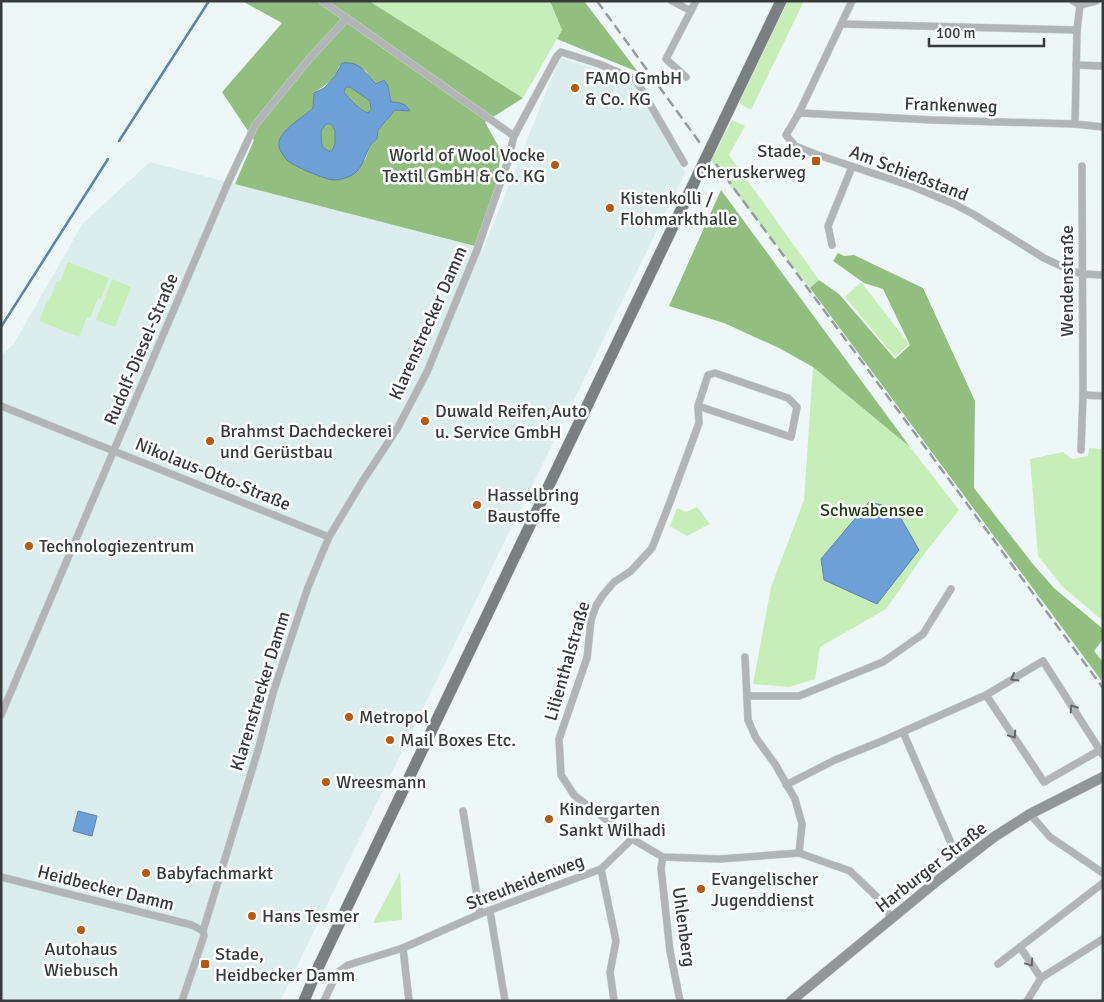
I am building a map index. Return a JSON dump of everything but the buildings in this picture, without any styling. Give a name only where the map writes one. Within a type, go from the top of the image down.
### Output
[{"type":"main road","points":[[304,1001],[316,972],[637,299],[781,1]]},
{"type":"main road","name":"Harburger Straße","points":[[791,1001],[994,837],[1030,814],[1103,777]]},
{"type":"main road","points":[[299,1001],[316,972]]},
{"type":"street","points":[[322,1],[514,136]]},
{"type":"street","points":[[672,1],[691,11]]},
{"type":"street","points":[[686,77],[666,59],[696,1]]},
{"type":"street","points":[[799,113],[852,1]]},
{"type":"street","points":[[1075,124],[1077,3],[1096,1]]},
{"type":"street","name":"Rudolf-Diesel-Straße","points":[[1,715],[226,185],[255,125],[310,58],[347,18]]},
{"type":"street","points":[[842,24],[1077,30]]},
{"type":"street","name":"Klarenstrecker Damm","points":[[182,1001],[202,942],[203,931],[259,747],[289,640],[308,587],[329,537],[397,429],[427,372],[477,250],[507,164],[514,136],[557,56],[561,52],[599,64],[636,80],[684,163]]},
{"type":"street","points":[[1076,64],[1103,66]]},
{"type":"street","name":"Frankenweg","points":[[799,113],[933,120],[1075,124],[1103,127]]},
{"type":"street","name":"Am Schießstand","points":[[799,113],[786,135],[795,146],[914,187],[973,214],[1044,258],[1082,274],[1103,276]]},
{"type":"street","name":"Wendenstraße","points":[[1081,450],[1083,396],[1082,166]]},
{"type":"street","points":[[832,245],[828,226],[852,167]]},
{"type":"street","name":"Lilienthalstraße","points":[[632,839],[574,795],[560,775],[559,739],[587,658],[591,620],[596,606],[614,582],[631,571],[652,548],[698,424],[698,406],[708,375],[715,373],[788,398],[797,407],[791,437],[698,406]]},
{"type":"street","points":[[1083,396],[1103,396]]},
{"type":"street","name":"Nikolaus-Otto-Straße","points":[[1,406],[329,537]]},
{"type":"street","points":[[747,696],[799,696],[883,662],[923,634],[951,589]]},
{"type":"street","points":[[745,657],[748,720],[756,738],[775,764],[795,799],[802,824],[799,853]]},
{"type":"street","points":[[786,785],[835,760],[986,695],[1043,661],[1101,752],[1044,782],[986,695]]},
{"type":"street","points":[[902,732],[954,850],[963,861]]},
{"type":"street","points":[[463,811],[480,914]]},
{"type":"street","points":[[1030,814],[1050,837],[1103,873]]},
{"type":"street","points":[[632,839],[663,857],[720,859],[799,853],[850,871],[877,897],[892,918]]},
{"type":"street","name":"Streuheidenweg","points":[[324,1001],[337,973],[348,965],[403,948],[480,914],[602,869],[632,839]]},
{"type":"street","name":"Uhlenberg","points":[[663,857],[661,868],[670,951],[680,1001]]},
{"type":"street","points":[[602,869],[616,940],[610,972],[614,1001]]},
{"type":"street","name":"Heidbecker Damm","points":[[1,876],[192,925],[203,931]]},
{"type":"street","points":[[998,964],[1103,883]]},
{"type":"street","points":[[490,911],[505,1001]]},
{"type":"street","points":[[1027,1001],[1041,978],[1103,939]]},
{"type":"street","points":[[1020,947],[1041,978]]},
{"type":"street","points":[[403,948],[409,1001]]},
{"type":"shaded area","points":[[560,57],[634,82],[685,173],[280,1001],[1,1001],[1,355],[13,345],[83,223],[150,162],[484,247]]},
{"type":"green space","points":[[242,1],[369,1],[523,98],[485,122],[501,151],[497,183],[475,246],[235,184],[254,140],[222,92],[282,23]],"holes":[[[352,64],[366,71],[376,84],[388,86],[391,102],[409,110],[395,110],[378,130],[377,139],[371,146],[365,160],[308,170],[287,160],[291,127],[313,108],[314,93],[326,85],[339,66]]]},
{"type":"green space","points":[[369,1],[550,1],[562,30],[523,98]]},
{"type":"green space","points":[[550,1],[584,1],[638,72],[557,39],[562,30]]},
{"type":"green space","points":[[788,1],[804,1],[751,110],[739,103]]},
{"type":"green space","points":[[346,87],[350,87],[370,101],[371,110],[368,113],[346,95],[344,92]]},
{"type":"green space","points":[[732,120],[745,126],[729,155],[819,280],[810,288],[711,161]]},
{"type":"green space","points":[[326,124],[329,124],[335,130],[335,144],[332,151],[328,151],[322,146],[321,131]]},
{"type":"green space","points":[[721,190],[910,447],[813,367],[779,348],[724,323],[669,306]]},
{"type":"green space","points":[[838,253],[844,256],[854,255],[923,288],[975,401],[974,488],[1032,563],[1054,588],[1103,629],[1103,639],[1094,651],[1103,662],[1101,680],[810,288],[819,280],[839,294],[895,359],[910,345],[883,289],[864,283],[833,261]]},
{"type":"green space","points":[[68,262],[109,278],[101,299],[98,298],[90,318],[87,317],[79,337],[39,321],[57,281],[60,282]]},
{"type":"green space","points":[[112,279],[131,287],[115,327],[96,320]]},
{"type":"green space","points":[[861,282],[909,344],[895,357],[845,297]]},
{"type":"green space","name":"Schwabensee","points":[[813,367],[910,447],[959,510],[925,553],[886,609],[820,647],[815,679],[789,687],[753,684],[771,587],[804,500]]},
{"type":"green space","points":[[1089,448],[1103,449],[1103,621],[1063,587],[1038,556],[1030,459],[1063,452],[1072,459],[1088,456]]},
{"type":"green space","points":[[697,507],[710,524],[687,536],[670,526],[677,508],[686,512]]},
{"type":"green space","points":[[400,872],[402,920],[373,923]]},
{"type":"water","points":[[342,63],[359,66],[376,84],[384,80],[388,86],[391,102],[404,105],[410,111],[395,110],[378,130],[377,139],[369,148],[359,169],[346,178],[333,180],[290,163],[282,154],[279,145],[283,133],[313,108],[314,93],[324,88],[335,76]],"holes":[[[346,87],[350,87],[370,101],[371,110],[368,113],[346,95],[344,92]],[[326,124],[330,124],[335,130],[335,144],[332,151],[328,151],[322,146],[321,131]]]},
{"type":"water","name":"Schwabensee","points":[[869,502],[895,508],[919,550],[877,604],[824,580],[821,559]]},
{"type":"water","points":[[78,811],[97,816],[92,836],[73,831]]},
{"type":"waterway","points":[[119,141],[209,1]]},
{"type":"waterway","points":[[1,327],[108,159]]},
{"type":"railway","points":[[597,1],[700,143]]},
{"type":"railway","points":[[716,164],[1103,688]]},
{"type":"place","name":"FAMO GmbH & Co. KG","points":[[575,88]]},
{"type":"place","name":"Stade, Cheruskerweg","points":[[816,161]]},
{"type":"place","name":"World of Wool Vocke Textil GmbH & Co. KG","points":[[555,165]]},
{"type":"place","name":"Kistenkolli / Flohmarkthalle","points":[[610,208]]},
{"type":"place","name":"Duwald Reifen,Auto u. Service GmbH","points":[[425,421]]},
{"type":"place","name":"Brahmst Dachdeckerei und Gerüstbau","points":[[210,441]]},
{"type":"place","name":"Hasselbring Baustoffe","points":[[477,505]]},
{"type":"place","name":"Technologiezentrum","points":[[29,546]]},
{"type":"place","name":"Metropol","points":[[349,717]]},
{"type":"place","name":"Mail Boxes Etc.","points":[[390,740]]},
{"type":"place","name":"Wreesmann","points":[[326,782]]},
{"type":"place","name":"Kindergarten Sankt Wilhadi","points":[[549,819]]},
{"type":"place","name":"Babyfachmarkt","points":[[146,873]]},
{"type":"place","name":"Evangelischer Jugenddienst","points":[[701,889]]},
{"type":"place","name":"Hans Tesmer","points":[[252,916]]},
{"type":"place","name":"Autohaus Wiebusch","points":[[81,930]]},
{"type":"place","name":"Stade, Heidbecker Damm","points":[[205,964]]}]
